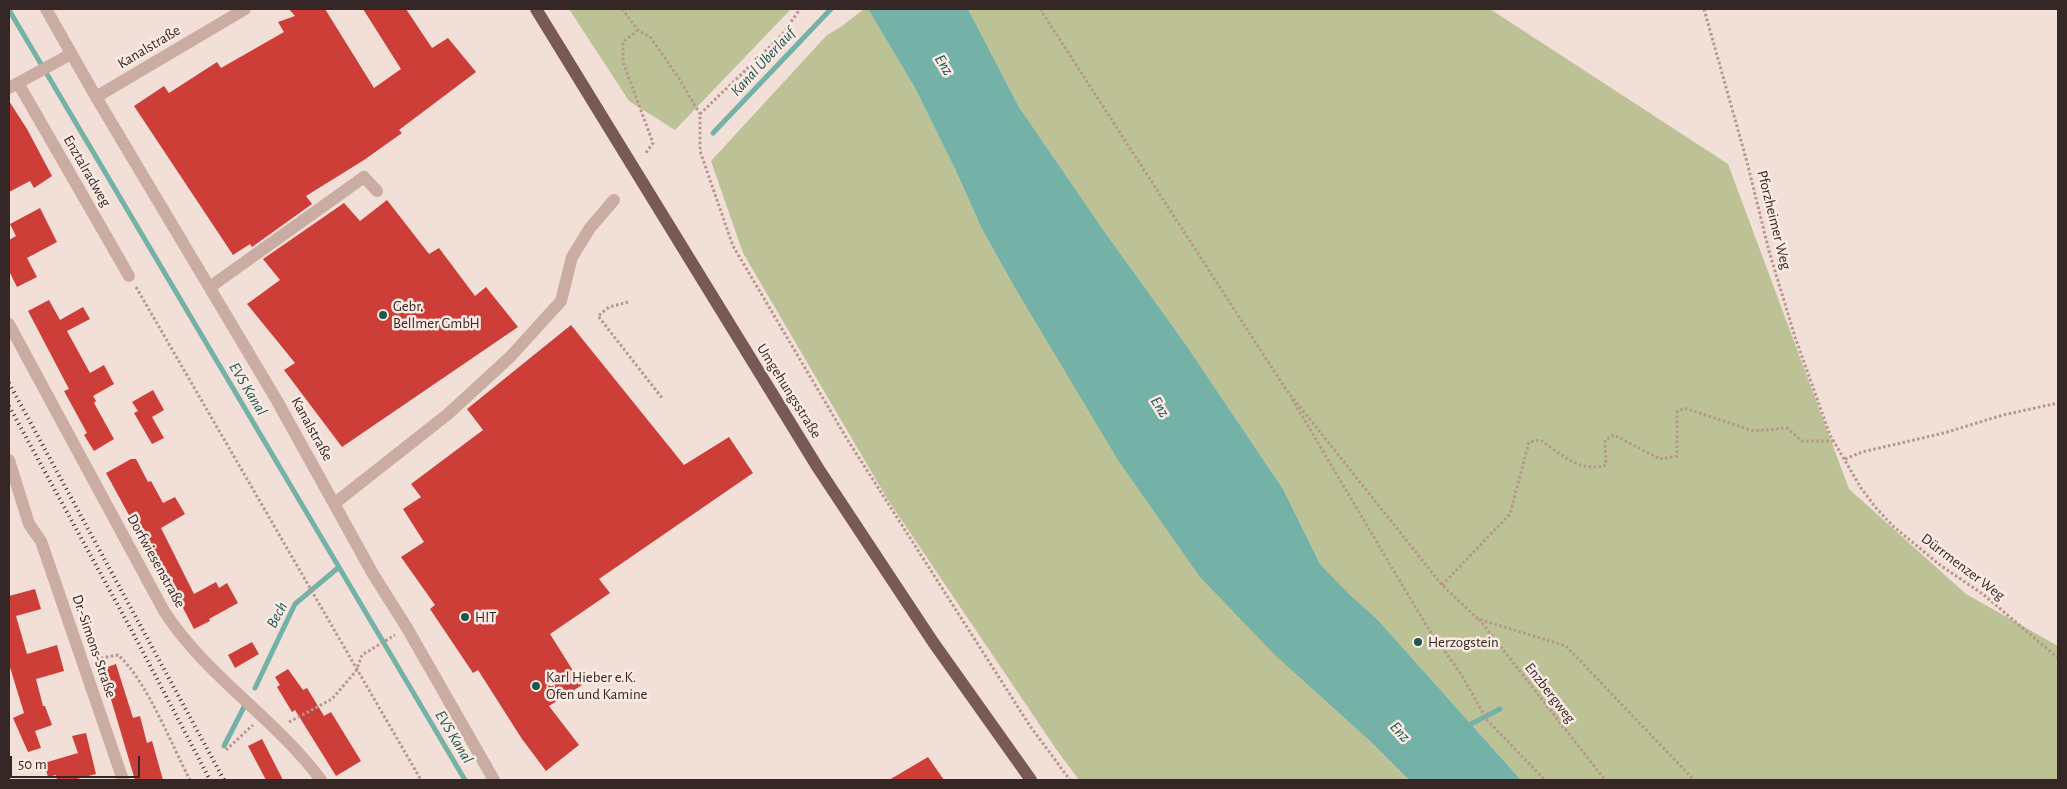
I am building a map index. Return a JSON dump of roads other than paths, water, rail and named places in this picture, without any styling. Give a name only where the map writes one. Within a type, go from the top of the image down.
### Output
[{"type":"main road","name":"Umgehungsstraße","points":[[536,9],[818,468],[918,619],[1030,780]]},
{"type":"street","name":"Kanalstraße","points":[[46,9],[67,56],[96,97],[210,287],[335,503],[373,574],[407,628],[494,780]]},
{"type":"street","name":"Kanalstraße","points":[[96,97],[245,9]]},
{"type":"street","points":[[17,83],[67,56]]},
{"type":"street","name":"Enztalradweg","points":[[17,83],[129,276]]},
{"type":"street","points":[[210,287],[364,177],[377,191]]},
{"type":"street","points":[[335,503],[448,414],[516,350],[561,301],[572,257],[590,228],[614,200]]},
{"type":"street","name":"Dorfwiesenstraße","points":[[9,324],[175,628],[213,669],[305,758],[321,780]]},
{"type":"street","name":"Dr.-Simons-Straße","points":[[9,460],[29,524],[41,541],[123,780]]},
{"type":"water","name":"Enz","points":[[868,9],[968,9],[1019,107],[1104,231],[1184,342],[1283,489],[1320,564],[1377,619],[1521,780],[1409,780],[1368,739],[1275,655],[1200,577],[1118,460],[1011,281],[982,229],[915,88]]},
{"type":"waterway","name":"Kanal Überlauf","points":[[713,133],[831,9]]},
{"type":"waterway","name":"EVS Kanal","points":[[9,10],[465,780]]},
{"type":"waterway","name":"Bech","points":[[255,688],[295,604],[339,567]]},
{"type":"waterway","name":"Bech","points":[[224,746],[244,707]]},
{"type":"waterway","points":[[1467,726],[1500,709]]},
{"type":"railway","points":[[9,383],[224,780]]},
{"type":"railway","points":[[9,406],[133,633],[210,780]]},
{"type":"place","name":"Gebr. Bellmer GmbH","points":[[383,315]]},
{"type":"place","name":"HIT","points":[[465,617]]},
{"type":"place","name":"Herzogstein","points":[[1418,642]]},
{"type":"place","name":"Karl Hieber e.K. Öfen und Kamine","points":[[536,686]]}]
